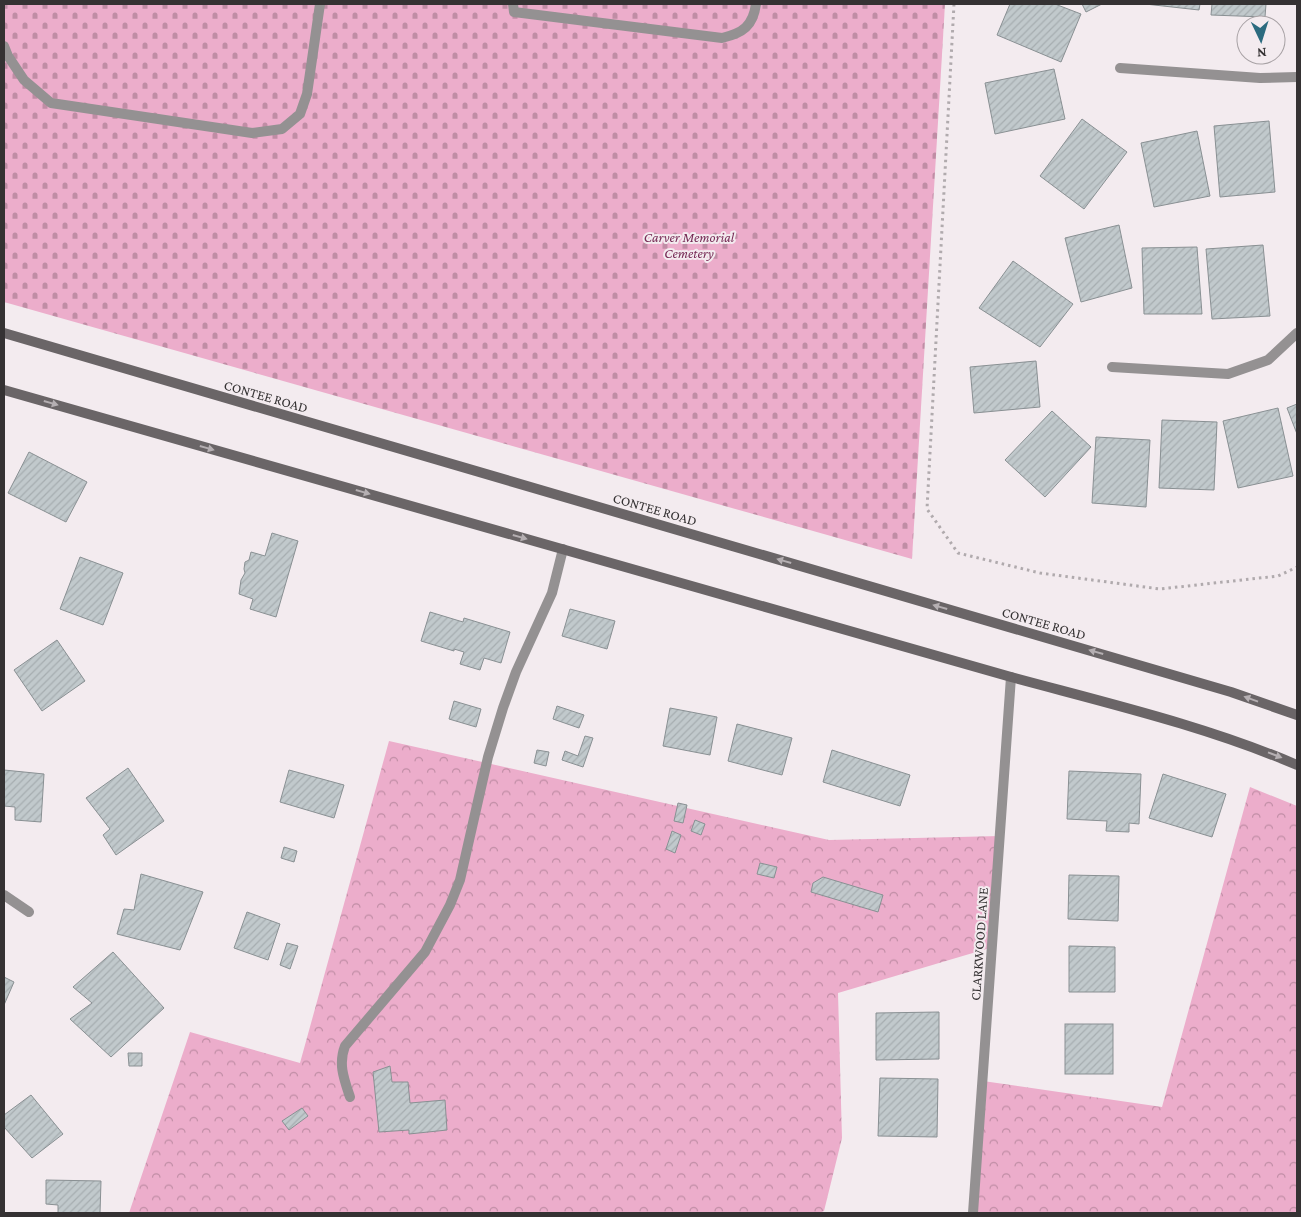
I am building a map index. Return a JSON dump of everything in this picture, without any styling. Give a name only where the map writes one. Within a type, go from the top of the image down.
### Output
[{"type":"street","points":[[4,46],[24,80],[51,103],[252,134],[282,129],[300,114],[307,94],[320,4]]},
{"type":"street","points":[[513,4],[514,12],[722,38],[737,34],[746,27],[754,17],[756,4]]},
{"type":"street","points":[[1120,68],[1260,78],[1297,77]]},
{"type":"street","name":"CONTEE ROAD","points":[[4,333],[1231,692],[1297,716]]},
{"type":"street","points":[[1112,367],[1228,374],[1268,360],[1297,333]]},
{"type":"street","points":[[4,390],[1012,677],[1179,722],[1275,755],[1297,765]]},
{"type":"street","points":[[350,1096],[341,1070],[341,1055],[345,1046],[425,952],[450,905],[460,880],[488,757],[503,708],[516,672],[552,593],[563,549]]},
{"type":"street","name":"CLARKWOOD LANE","points":[[973,1213],[1012,677]]},
{"type":"street","points":[[4,895],[30,912]]},
{"type":"path","points":[[954,4],[927,509],[958,553],[1040,573],[1160,589],[1278,576],[1297,566]]},
{"type":"green space","name":"Carver Memorial Cemetery","points":[[4,4],[945,4],[912,559],[4,302]]},
{"type":"green space","points":[[389,741],[829,840],[1000,836],[993,947],[838,993],[842,1138],[824,1211],[819,1213],[129,1213],[190,1032],[300,1063]]},
{"type":"green space","points":[[1250,787],[1297,806],[1297,1213],[973,1213],[983,1081],[1162,1107]]},
{"type":"building","points":[[1010,4],[1055,4],[1081,14],[1061,62],[997,35]]},
{"type":"building","points":[[1082,4],[1102,4],[1086,12]]},
{"type":"building","points":[[1145,4],[1200,4],[1199,10]]},
{"type":"building","points":[[1212,4],[1266,4],[1265,15],[1211,15]]},
{"type":"building","points":[[1054,69],[1065,119],[995,134],[985,83]]},
{"type":"building","points":[[1082,119],[1127,152],[1084,209],[1040,176]]},
{"type":"building","points":[[1269,121],[1275,192],[1220,197],[1214,126]]},
{"type":"building","points":[[1197,131],[1210,196],[1154,207],[1141,143]]},
{"type":"building","points":[[1119,225],[1132,288],[1081,302],[1065,238]]},
{"type":"building","points":[[1263,245],[1270,316],[1212,319],[1206,249]]},
{"type":"building","points":[[1197,247],[1202,314],[1144,314],[1142,248]]},
{"type":"building","points":[[1013,261],[1073,304],[1040,347],[979,308]]},
{"type":"building","points":[[1036,361],[1040,407],[974,413],[970,367]]},
{"type":"building","points":[[1297,404],[1297,434],[1287,408]]},
{"type":"building","points":[[1278,408],[1293,476],[1238,488],[1223,421]]},
{"type":"building","points":[[1052,411],[1091,447],[1045,497],[1005,460]]},
{"type":"building","points":[[1162,420],[1217,422],[1214,490],[1159,488]]},
{"type":"building","points":[[1096,437],[1150,440],[1146,507],[1092,503]]},
{"type":"building","points":[[29,452],[87,482],[66,522],[8,493]]},
{"type":"building","points":[[272,533],[298,541],[276,617],[250,609],[253,599],[239,594],[241,580],[245,573],[245,562],[249,560],[251,552],[265,556]]},
{"type":"building","points":[[80,557],[123,573],[103,625],[60,609]]},
{"type":"building","points":[[570,609],[615,621],[607,649],[562,636]]},
{"type":"building","points":[[430,612],[463,622],[464,618],[510,632],[501,663],[484,658],[480,670],[460,664],[464,652],[454,649],[454,651],[421,641]]},
{"type":"building","points":[[57,640],[85,681],[42,711],[14,670]]},
{"type":"building","points":[[454,701],[481,709],[476,727],[449,719]]},
{"type":"building","points":[[557,706],[584,715],[579,728],[553,719]]},
{"type":"building","points":[[670,708],[717,717],[710,755],[663,746]]},
{"type":"building","points":[[737,724],[792,738],[782,775],[728,761]]},
{"type":"building","points":[[585,736],[593,738],[583,767],[562,760],[565,751],[578,756]]},
{"type":"building","points":[[537,750],[549,752],[546,766],[534,763]]},
{"type":"building","points":[[832,750],[910,775],[900,806],[823,782]]},
{"type":"building","points":[[128,768],[164,821],[116,855],[103,835],[110,829],[86,798]]},
{"type":"building","points":[[4,770],[44,774],[41,822],[15,820],[15,807],[4,806]]},
{"type":"building","points":[[289,770],[344,785],[334,818],[280,802]]},
{"type":"building","points":[[1069,771],[1141,774],[1139,824],[1129,823],[1129,832],[1106,831],[1107,821],[1067,819]]},
{"type":"building","points":[[1163,774],[1226,794],[1212,837],[1149,818]]},
{"type":"building","points":[[678,803],[687,805],[683,823],[674,821]]},
{"type":"building","points":[[695,820],[705,824],[701,835],[691,831]]},
{"type":"building","points":[[672,831],[681,835],[675,853],[666,849]]},
{"type":"building","points":[[284,847],[297,851],[294,862],[281,858]]},
{"type":"building","points":[[760,863],[777,867],[774,878],[757,874]]},
{"type":"building","points":[[141,874],[203,892],[180,950],[117,934],[124,909],[134,910]]},
{"type":"building","points":[[1069,875],[1119,876],[1118,921],[1068,919]]},
{"type":"building","points":[[823,877],[883,895],[878,912],[811,892],[813,883]]},
{"type":"building","points":[[247,912],[280,924],[268,960],[234,948]]},
{"type":"building","points":[[287,943],[298,946],[290,969],[280,965]]},
{"type":"building","points":[[1069,946],[1115,947],[1115,992],[1069,992]]},
{"type":"building","points":[[113,952],[164,1008],[111,1057],[70,1019],[92,1003],[73,987]]},
{"type":"building","points":[[4,977],[14,982],[4,1005]]},
{"type":"building","points":[[939,1012],[939,1059],[876,1060],[876,1013]]},
{"type":"building","points":[[1065,1024],[1113,1024],[1113,1074],[1065,1074]]},
{"type":"building","points":[[128,1053],[142,1053],[142,1066],[129,1066]]},
{"type":"building","points":[[390,1066],[392,1082],[408,1082],[410,1103],[445,1100],[447,1130],[409,1134],[409,1130],[379,1132],[373,1072]]},
{"type":"building","points":[[880,1078],[938,1079],[937,1137],[878,1136]]},
{"type":"building","points":[[31,1095],[63,1134],[32,1158],[4,1127],[4,1115]]},
{"type":"building","points":[[302,1108],[308,1116],[289,1130],[282,1121]]},
{"type":"building","points":[[46,1180],[101,1181],[100,1213],[58,1213],[58,1205],[46,1204]]}]
